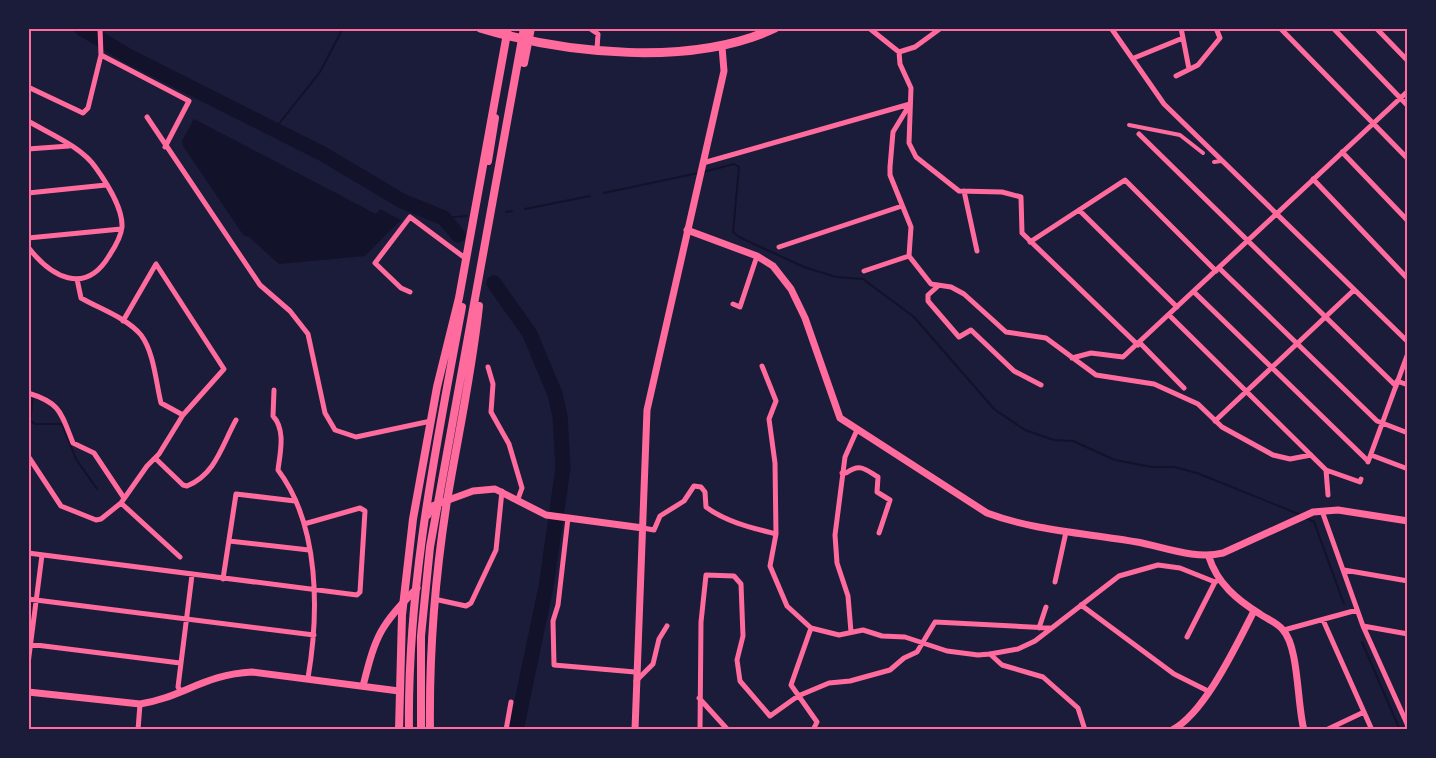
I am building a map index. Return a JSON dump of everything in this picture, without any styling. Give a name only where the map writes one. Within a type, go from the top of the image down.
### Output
[{"type":"highway","points":[[480,28],[508,31],[528,41],[597,49],[686,51],[722,47],[775,28]]},
{"type":"main road","points":[[421,729],[421,636],[430,547],[524,28]]},
{"type":"main road","points":[[430,729],[430,678],[435,599],[448,498],[472,367],[479,301],[531,28]]},
{"type":"main road","points":[[399,729],[400,656],[405,576],[417,495],[508,31]]},
{"type":"main road","points":[[409,729],[413,602],[423,525],[508,31]]},
{"type":"street","points":[[28,87],[83,113],[88,108],[100,53],[100,28]]},
{"type":"street","points":[[589,28],[598,34],[597,49]]},
{"type":"street","points":[[869,28],[898,52],[900,64],[911,88],[909,143],[912,150],[952,188],[964,191],[1002,192],[1021,197],[1022,233],[1184,388]]},
{"type":"street","points":[[898,52],[915,47],[941,28]]},
{"type":"street","points":[[1111,28],[1164,104],[1407,342]]},
{"type":"street","points":[[1181,28],[1189,69]]},
{"type":"street","points":[[1176,76],[1198,65],[1220,38],[1216,28]]},
{"type":"street","points":[[1280,28],[1407,159]]},
{"type":"street","points":[[1333,28],[1407,106]]},
{"type":"street","points":[[1376,28],[1407,61]]},
{"type":"street","points":[[1134,58],[1184,38]]},
{"type":"street","points":[[634,729],[647,410],[724,71],[722,47]]},
{"type":"street","points":[[100,53],[189,101],[165,147]]},
{"type":"street","points":[[1072,358],[1090,353],[1123,357],[1407,92]]},
{"type":"street","points":[[703,163],[910,104]]},
{"type":"street","points":[[910,104],[893,132],[890,175],[911,227],[909,256],[919,272],[937,287],[951,287],[964,294],[1006,332],[1046,338],[1096,375],[1154,384],[1198,404]]},
{"type":"street","points":[[147,117],[165,147],[260,285],[290,311],[308,334],[325,413],[335,430],[356,437],[431,421]]},
{"type":"street","points":[[28,121],[86,156],[96,168],[120,213],[121,229],[106,261],[97,271],[77,279],[58,276],[28,248]]},
{"type":"street","points":[[1203,153],[1180,135],[1129,126],[1324,317],[1397,384],[1407,385]]},
{"type":"street","points":[[28,149],[70,146]]},
{"type":"street","points":[[1342,152],[1407,221]]},
{"type":"street","points":[[1214,162],[1221,161]]},
{"type":"street","points":[[1313,179],[1407,279]]},
{"type":"street","points":[[1030,242],[1125,180],[1383,423],[1407,433]]},
{"type":"street","points":[[28,193],[106,185]]},
{"type":"street","points":[[964,191],[977,251]]},
{"type":"street","points":[[780,247],[902,206]]},
{"type":"street","points":[[1079,210],[1177,307]]},
{"type":"street","points":[[410,292],[401,288],[375,262],[410,217],[465,258]]},
{"type":"street","points":[[28,238],[121,229]]},
{"type":"street","points":[[687,230],[757,256],[773,266],[792,289],[810,333],[835,410],[840,418],[987,513],[1010,522],[1135,542],[1209,557],[1223,554],[1313,512],[1338,510],[1407,521]]},
{"type":"street","points":[[733,304],[740,307],[757,256]]},
{"type":"street","points":[[864,271],[909,256]]},
{"type":"street","points":[[28,456],[61,506],[96,520],[101,519],[123,501],[183,415],[224,369],[156,264],[123,321]]},
{"type":"street","points":[[77,279],[81,298],[123,321],[141,336],[147,345],[160,403],[183,415]]},
{"type":"street","points":[[937,287],[928,296],[928,301],[959,337],[971,330],[1014,371],[1041,385]]},
{"type":"street","points":[[1215,421],[1296,342],[1354,290]]},
{"type":"street","points":[[1194,292],[1369,460],[1407,469]]},
{"type":"street","points":[[1169,315],[1326,470],[1360,482],[1361,479]]},
{"type":"street","points":[[1369,460],[1407,353]]},
{"type":"street","points":[[762,366],[776,401],[769,419],[775,463],[776,534],[771,566],[787,606],[811,628],[839,635],[863,630],[882,636],[905,637],[947,651],[978,655],[990,654],[1018,648],[1035,641],[1119,576],[1158,565],[1180,568],[1217,581],[1254,611],[1284,630],[1295,661],[1299,712],[1304,729]]},
{"type":"street","points":[[488,367],[493,384],[491,412],[510,444],[522,488],[518,499]]},
{"type":"street","points":[[274,390],[273,416],[279,422],[281,437],[278,470],[291,487],[304,524],[315,590],[314,635],[308,678]]},
{"type":"street","points":[[28,393],[51,400],[62,417],[73,443],[94,453],[123,501],[180,557]]},
{"type":"street","points":[[1189,393],[1215,421],[1273,455],[1290,459],[1311,455]]},
{"type":"street","points":[[155,458],[183,485],[187,486],[200,481],[216,464],[236,420]]},
{"type":"street","points":[[851,632],[848,596],[835,548],[842,473],[845,457],[857,430]]},
{"type":"street","points":[[842,473],[846,473],[855,466],[863,467],[878,477],[877,492],[890,500],[879,533]]},
{"type":"street","points":[[1326,470],[1328,495]]},
{"type":"street","points":[[363,686],[381,628],[392,612],[417,588],[428,511],[432,506],[448,498],[484,489],[502,491],[538,512],[654,530],[660,516],[684,501],[694,486],[701,486],[705,492],[706,507],[712,512],[747,526],[776,534]]},
{"type":"street","points":[[435,599],[465,606],[471,603],[496,550],[502,491]]},
{"type":"street","points":[[223,579],[236,495],[295,501]]},
{"type":"street","points":[[28,553],[357,595],[360,592],[365,512],[360,508],[304,524]]},
{"type":"street","points":[[1322,511],[1363,626],[1407,726]]},
{"type":"street","points":[[566,517],[558,605],[553,621],[554,665],[635,672]]},
{"type":"street","points":[[1055,582],[1066,532]]},
{"type":"street","points":[[229,541],[309,550]]},
{"type":"street","points":[[28,664],[42,555]]},
{"type":"street","points":[[1187,637],[1217,581],[1209,557]]},
{"type":"street","points":[[1344,570],[1407,581]]},
{"type":"street","points":[[180,690],[178,687],[180,663],[192,575]]},
{"type":"street","points":[[700,729],[701,622],[706,575],[734,576],[741,584],[742,636],[738,660],[740,681],[770,716],[798,696],[829,682],[850,681],[890,670],[924,645],[935,622],[1050,628]]},
{"type":"street","points":[[28,599],[314,635]]},
{"type":"street","points":[[1081,606],[1174,674],[1208,691]]},
{"type":"street","points":[[1039,628],[1046,607]]},
{"type":"street","points":[[1284,630],[1357,610]]},
{"type":"street","points":[[1172,729],[1192,717],[1254,611]]},
{"type":"street","points":[[1323,620],[1372,729]]},
{"type":"street","points":[[635,682],[653,664],[659,639],[667,626]]},
{"type":"street","points":[[1363,626],[1407,634]]},
{"type":"street","points":[[811,628],[790,682],[818,722],[813,729]]},
{"type":"street","points":[[30,644],[180,663]]},
{"type":"street","points":[[990,654],[1002,665],[1043,677],[1078,708],[1085,729]]},
{"type":"street","points":[[28,692],[140,704],[153,702],[230,673],[252,672],[399,691]]},
{"type":"street","points":[[699,698],[728,729]]},
{"type":"street","points":[[506,729],[511,702]]},
{"type":"street","points":[[138,729],[140,704]]},
{"type":"street","points":[[1326,729],[1364,712]]},
{"type":"shaded area","points":[[194,119],[376,214],[380,209],[401,220],[365,256],[279,264],[249,237],[244,236],[183,146],[182,141]]},
{"type":"waterway","points":[[81,28],[130,57],[323,154],[402,201],[444,218],[458,235]]},
{"type":"waterway","points":[[274,130],[320,72],[343,28]]},
{"type":"waterway","points":[[703,172],[734,164],[739,167],[733,232],[739,237],[804,267],[836,277],[863,279],[914,317],[994,409],[1025,430],[1054,440],[1073,441],[1115,460],[1152,467],[1174,467],[1197,473],[1301,515]]},
{"type":"waterway","points":[[604,193],[698,173]]},
{"type":"waterway","points":[[525,209],[590,196]]},
{"type":"waterway","points":[[506,212],[512,211]]},
{"type":"waterway","points":[[444,218],[467,216]]},
{"type":"waterway","points":[[494,283],[530,334],[555,394],[560,416],[563,468],[546,587],[516,730]]},
{"type":"waterway","points":[[28,396],[33,397],[30,420],[35,424],[62,424],[76,459],[97,489]]},
{"type":"waterway","points":[[1306,518],[1314,522],[1344,604]]},
{"type":"waterway","points":[[1362,642],[1400,730]]}]
